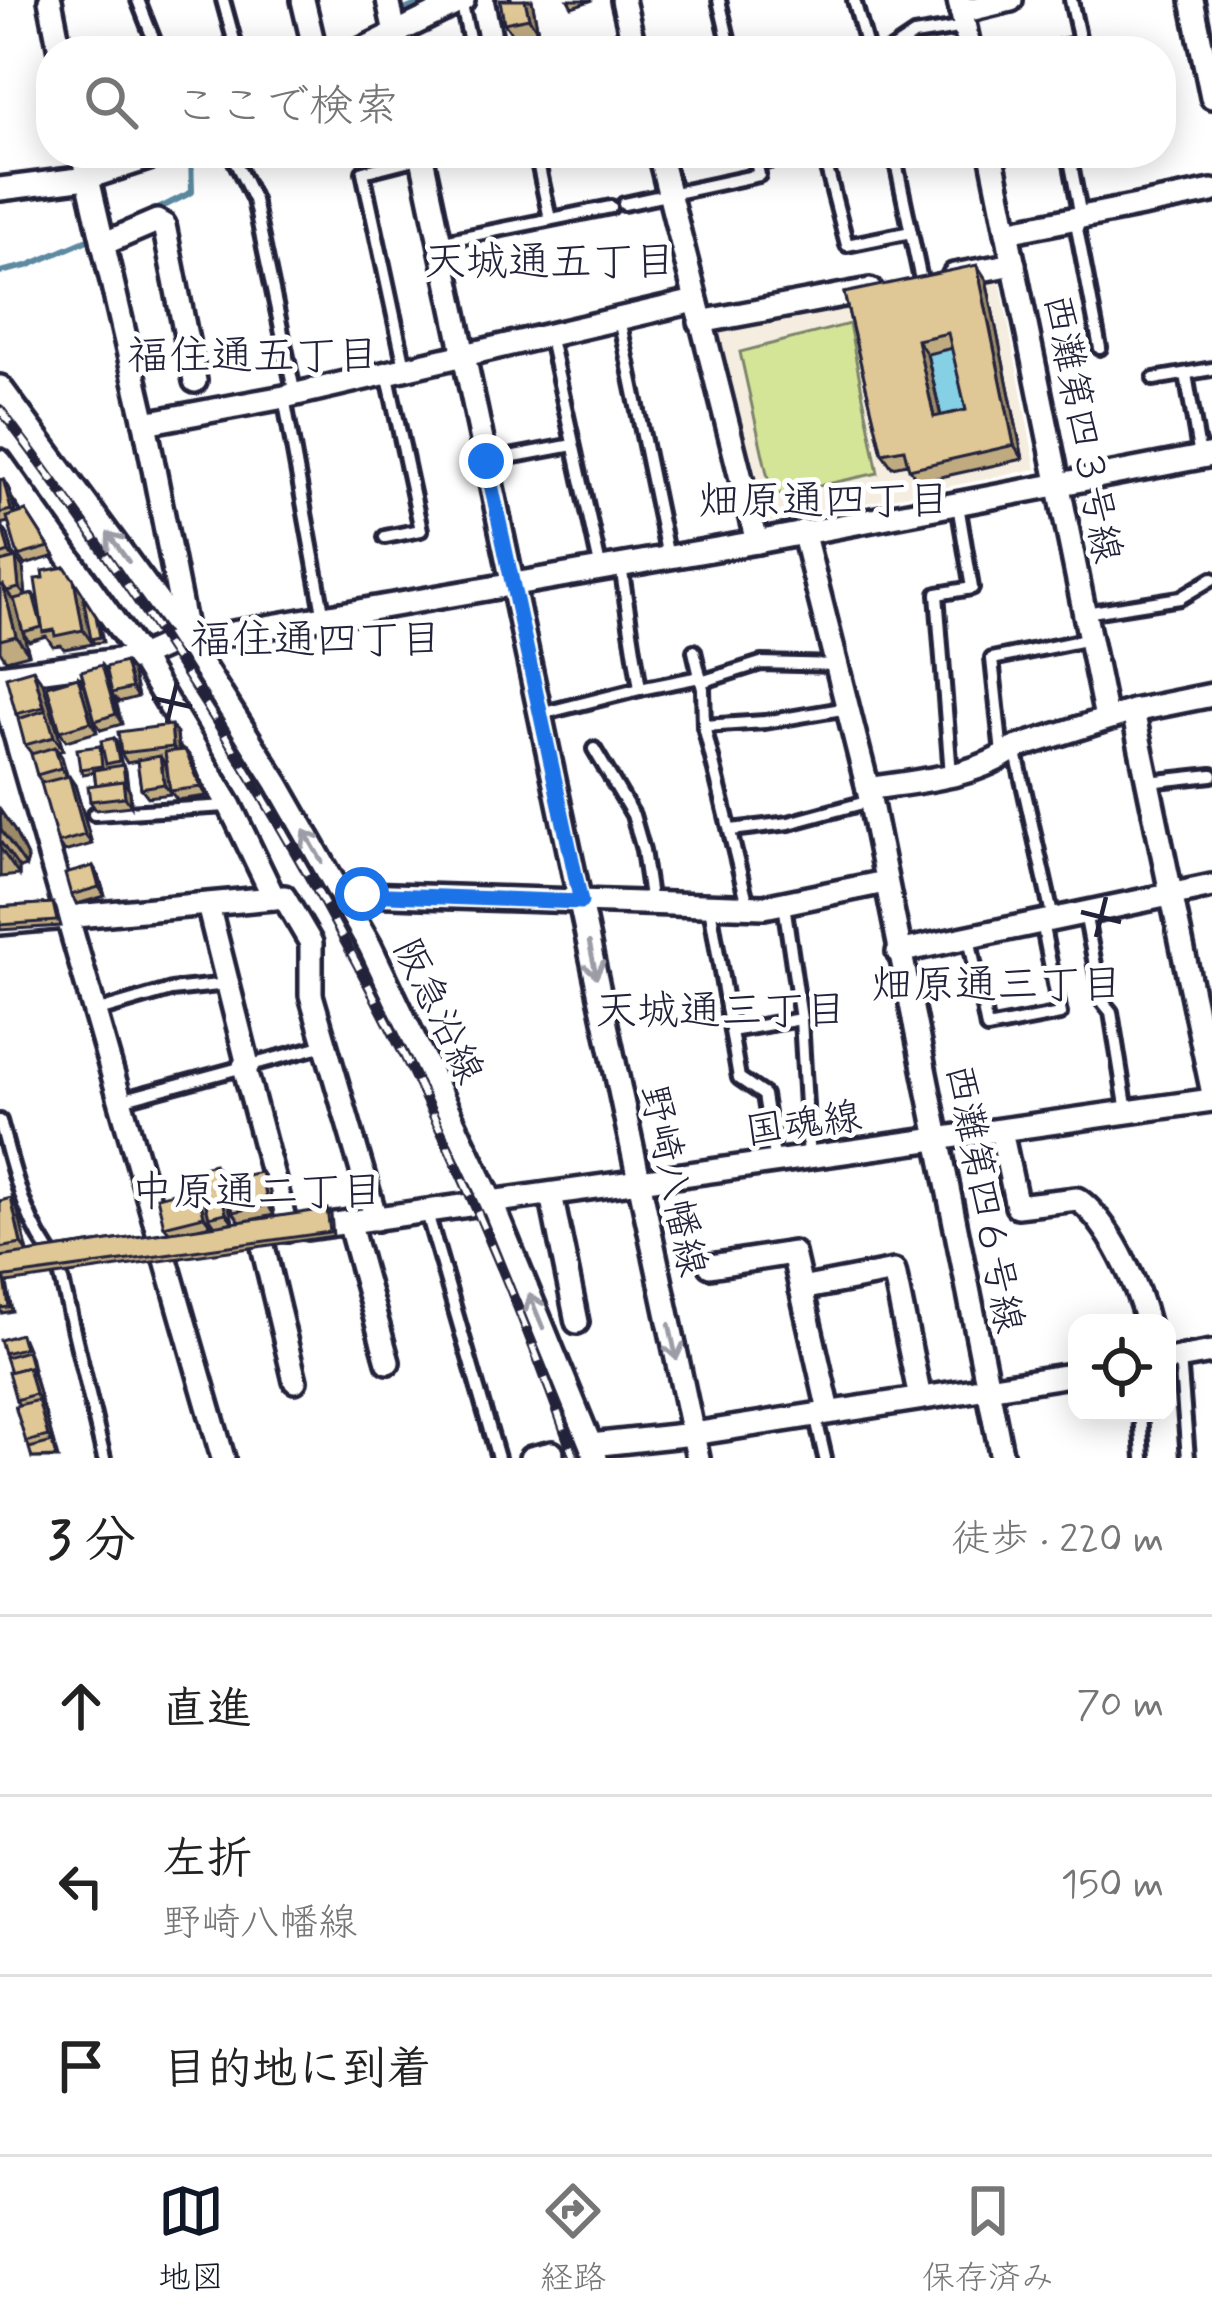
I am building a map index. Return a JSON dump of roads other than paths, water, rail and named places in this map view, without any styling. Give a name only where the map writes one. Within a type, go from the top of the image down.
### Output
[{"type":"street","points":[[50,0],[57,36]]},
{"type":"street","points":[[303,0],[311,36]]},
{"type":"street","points":[[388,0],[396,36]]},
{"type":"street","points":[[622,0],[631,36]]},
{"type":"street","points":[[962,13],[1011,0]]},
{"type":"street","points":[[1192,0],[1210,81]]},
{"type":"street","points":[[406,36],[463,5]]},
{"type":"street","points":[[85,168],[145,423],[187,641]]},
{"type":"street","points":[[0,186],[87,178],[118,168]]},
{"type":"street","name":"野崎八幡線","points":[[424,168],[698,1458]]},
{"type":"street","points":[[663,168],[757,542]]},
{"type":"street","name":"西灘第四３号線","points":[[994,168],[1106,718]]},
{"type":"street","points":[[1007,232],[1212,190]]},
{"type":"street","points":[[101,236],[157,220],[164,225],[195,381]]},
{"type":"street","points":[[145,423],[290,396],[619,319],[698,312],[1014,264]]},
{"type":"street","name":"阪急沿線","points":[[0,387],[187,641],[277,783],[370,946],[492,1203],[593,1452]]},
{"type":"street","points":[[223,1458],[173,1245],[63,919],[0,679],[140,657],[158,647],[187,641],[757,542],[1206,456]]},
{"type":"street","points":[[0,461],[140,657],[230,806],[274,898]]},
{"type":"street","name":"西灘第四６号線","points":[[803,531],[869,795],[1002,1458]]},
{"type":"street","points":[[869,795],[951,775],[1106,718],[1212,695]]},
{"type":"street","points":[[1133,711],[1212,1088]]},
{"type":"street","points":[[362,894],[748,907],[885,882]]},
{"type":"street","points":[[898,952],[1212,886]]},
{"type":"street","points":[[0,923],[284,897],[311,944],[311,995],[376,1219]]},
{"type":"street","points":[[208,904],[287,1230]]},
{"type":"street","name":"国魂線","points":[[296,1381],[250,1235],[427,1214],[1212,1100]]},
{"type":"street","points":[[1000,1131],[1017,1206],[1077,1199],[1090,1208],[1133,1279],[1144,1314]]},
{"type":"street","points":[[550,1195],[577,1322]]},
{"type":"street","points":[[340,1223],[388,1362]]},
{"type":"street","points":[[710,1266],[793,1253],[822,1412]]},
{"type":"street","points":[[801,1288],[894,1271],[920,1398]]},
{"type":"street","points":[[1176,1359],[1212,1352]]},
{"type":"street","points":[[593,1452],[1068,1376]]},
{"type":"lane","points":[[138,0],[152,36]]},
{"type":"lane","points":[[223,0],[233,36]]},
{"type":"lane","points":[[503,0],[511,36]]},
{"type":"lane","points":[[719,0],[727,36]]},
{"type":"lane","points":[[854,0],[864,36]]},
{"type":"lane","points":[[1071,0],[1079,36]]},
{"type":"lane","points":[[463,5],[469,36]]},
{"type":"lane","points":[[912,36],[962,13]]},
{"type":"lane","points":[[238,168],[254,200],[324,618]]},
{"type":"lane","points":[[377,168],[363,172],[421,530],[385,537]]},
{"type":"lane","points":[[539,168],[550,219]]},
{"type":"lane","points":[[439,242],[759,176],[757,168]]},
{"type":"lane","points":[[827,168],[847,245],[911,232]]},
{"type":"lane","points":[[897,168],[921,280]]},
{"type":"lane","points":[[1071,168],[1100,348]]},
{"type":"lane","points":[[619,319],[668,558]]},
{"type":"lane","points":[[549,334],[573,445],[611,568],[640,689]]},
{"type":"lane","points":[[1154,379],[1212,369]]},
{"type":"lane","points":[[1186,374],[1206,456]]},
{"type":"lane","points":[[486,461],[573,445]]},
{"type":"lane","points":[[951,775],[937,594],[972,588],[957,502]]},
{"type":"lane","points":[[1084,613],[1180,598],[1212,579]]},
{"type":"lane","points":[[969,937],[987,1028],[1060,1014],[1048,920],[992,658],[1090,639]]},
{"type":"lane","points":[[694,651],[704,726],[748,907]]},
{"type":"lane","points":[[540,713],[761,663],[837,665]]},
{"type":"lane","points":[[704,726],[765,722],[848,707]]},
{"type":"lane","points":[[594,749],[632,815],[651,904]]},
{"type":"lane","points":[[1148,782],[1212,775]]},
{"type":"lane","points":[[731,830],[789,823],[869,795]]},
{"type":"lane","points":[[94,814],[230,806]]},
{"type":"lane","points":[[783,903],[801,1019],[809,1158]]},
{"type":"lane","points":[[710,906],[740,1078],[764,1095],[775,1162]]},
{"type":"lane","points":[[1085,913],[1102,1000],[1111,1012],[1127,1112]]},
{"type":"lane","points":[[95,1012],[170,990],[228,984]]},
{"type":"lane","points":[[731,1031],[801,1019]]},
{"type":"lane","points":[[121,1100],[325,1045]]},
{"type":"lane","points":[[0,1121],[24,1207],[40,1241],[58,1264],[104,1458]]},
{"type":"lane","points":[[427,1214],[498,1458]]},
{"type":"lane","points":[[1176,1373],[1188,1458]]},
{"type":"lane","points":[[822,1412],[824,1458]]},
{"type":"lane","points":[[1141,1422],[1143,1458]]},
{"type":"water","points":[[958,347],[976,424],[944,431],[927,354]]},
{"type":"waterway","points":[[398,13],[427,0]]},
{"type":"waterway","points":[[148,214],[192,192],[191,168]]},
{"type":"waterway","points":[[0,272],[27,266],[97,236]]},
{"type":"railway","points":[[0,409],[173,654],[328,911],[463,1179],[574,1458]]},
{"type":"district","name":"天城通五丁目","points":[[550,260]]},
{"type":"district","name":"福住通五丁目","points":[[253,354]]},
{"type":"district","name":"畑原通四丁目","points":[[824,499]]},
{"type":"district","name":"福住通四丁目","points":[[316,638]]},
{"type":"district","name":"畑原通三丁目","points":[[997,983]]},
{"type":"district","name":"天城通三丁目","points":[[721,1009]]},
{"type":"district","name":"中原通二丁目","points":[[257,1190]]}]
